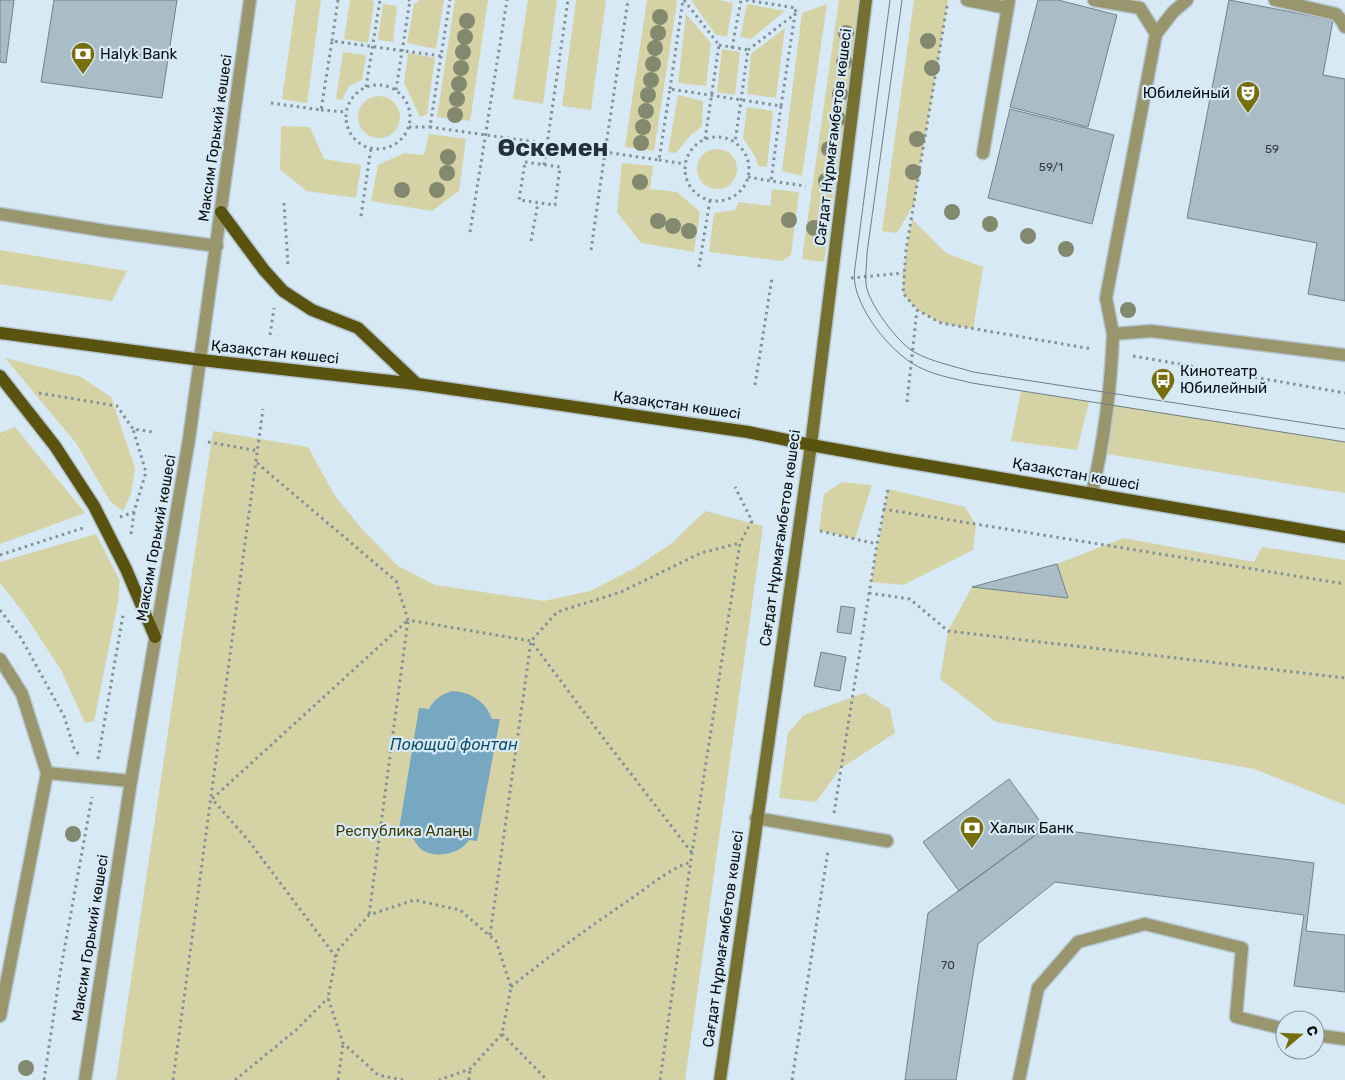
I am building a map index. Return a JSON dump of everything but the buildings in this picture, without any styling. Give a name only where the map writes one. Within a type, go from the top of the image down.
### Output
[{"type":"main road","name":"Сағдат Нұрмағамбетов көшесі","points":[[720,1080],[756,818],[811,445],[866,0]]},
{"type":"main road","points":[[221,212],[264,270],[283,291],[312,310],[358,328],[417,384]]},
{"type":"main road","name":"Қазақстан көшесі","points":[[0,334],[201,360],[417,384],[748,432],[811,445],[1345,537]]},
{"type":"main road","points":[[0,376],[55,446],[94,506],[126,569],[155,637]]},
{"type":"street","name":"Максим Горький көшесі","points":[[84,1080],[131,781],[189,439],[250,0]]},
{"type":"street","points":[[968,0],[1008,4],[984,153]]},
{"type":"street","points":[[1094,0],[1140,8],[1156,34]]},
{"type":"street","points":[[1092,493],[1101,453],[1112,353],[1113,334],[1106,298],[1156,34],[1173,12],[1187,0]]},
{"type":"street","points":[[1275,0],[1336,14],[1345,27]]},
{"type":"street","points":[[0,214],[217,246]]},
{"type":"street","points":[[1113,334],[1151,331],[1345,355]]},
{"type":"street","points":[[0,659],[22,694],[47,773],[0,1016]]},
{"type":"street","points":[[47,773],[131,781]]},
{"type":"street","points":[[756,818],[887,841]]},
{"type":"street","points":[[1019,1080],[1038,988],[1078,942],[1145,924],[1242,948],[1236,1016],[1275,1026]]},
{"type":"street","points":[[1325,1036],[1345,1039]]},
{"type":"path","points":[[321,110],[338,0]]},
{"type":"path","points":[[366,87],[380,0]]},
{"type":"path","points":[[396,90],[410,0]]},
{"type":"path","points":[[430,127],[450,0]]},
{"type":"path","points":[[470,232],[507,0]]},
{"type":"path","points":[[544,165],[568,0]]},
{"type":"path","points":[[590,250],[628,0]]},
{"type":"path","points":[[659,160],[684,0]]},
{"type":"path","points":[[684,0],[719,46],[732,48],[748,50],[795,14]]},
{"type":"path","points":[[732,48],[741,0]]},
{"type":"path","points":[[746,0],[796,8],[771,181]]},
{"type":"path","points":[[948,0],[903,273],[903,293],[917,310],[941,323],[1345,393]]},
{"type":"path","points":[[332,41],[441,56]]},
{"type":"path","points":[[705,140],[719,46]]},
{"type":"path","points":[[735,142],[748,50]]},
{"type":"path","points":[[383,84],[396,90],[402,95],[408,105],[410,116],[409,127],[404,137],[395,144],[385,148],[371,148],[363,145],[354,138],[348,129],[346,118],[353,97],[366,87],[372,85],[383,84]]},
{"type":"path","points":[[670,89],[781,106]]},
{"type":"path","points":[[271,103],[347,112]]},
{"type":"path","points":[[409,127],[430,127],[685,164]]},
{"type":"path","points":[[710,137],[722,137],[735,142],[741,147],[747,157],[749,168],[748,177],[742,189],[734,196],[723,201],[701,198],[687,181],[685,164],[692,149],[710,137]]},
{"type":"path","points":[[361,216],[371,148]]},
{"type":"path","points":[[525,162],[560,167],[555,205],[538,203],[519,200],[525,162]]},
{"type":"path","points":[[748,177],[806,186]]},
{"type":"path","points":[[699,267],[710,200]]},
{"type":"path","points":[[284,203],[288,270]]},
{"type":"path","points":[[530,241],[538,203]]},
{"type":"path","points":[[848,278],[903,273]]},
{"type":"path","points":[[755,385],[772,278]]},
{"type":"path","points":[[270,335],[275,302]]},
{"type":"path","points":[[907,402],[917,310]]},
{"type":"path","points":[[10,390],[117,406],[132,428],[153,432]]},
{"type":"path","points":[[173,1080],[264,409]]},
{"type":"path","points":[[206,442],[259,451]]},
{"type":"path","points":[[257,463],[396,581],[408,620],[369,915]]},
{"type":"path","points":[[660,1080],[692,853],[740,543],[752,521],[735,488]]},
{"type":"path","points":[[792,1080],[869,593],[888,489]]},
{"type":"path","points":[[883,510],[1345,584]]},
{"type":"path","points":[[819,530],[877,544]]},
{"type":"path","points":[[490,936],[531,641],[558,612],[620,592],[701,553],[740,543]]},
{"type":"path","points":[[869,593],[910,598],[948,631],[1345,678]]},
{"type":"path","points":[[0,610],[21,638],[64,716],[74,748],[95,778]]},
{"type":"path","points":[[408,620],[531,641],[603,739],[692,853]]},
{"type":"path","points":[[212,799],[408,620]]},
{"type":"path","points":[[212,799],[248,840],[336,957]]},
{"type":"path","points":[[511,987],[532,969],[642,891],[679,866],[691,862]]},
{"type":"path","points":[[338,1080],[343,1043],[328,998],[337,951],[369,915],[414,900],[460,910],[496,941],[511,987],[502,1034],[470,1069],[438,1080]]},
{"type":"path","points":[[235,1080],[296,1030],[328,998]]},
{"type":"path","points":[[502,1034],[548,1080]]},
{"type":"path","points":[[343,1043],[378,1075],[403,1080]]},
{"type":"path","points":[[469,1080],[470,1069]]},
{"type":"green space","points":[[296,0],[321,0],[307,103],[282,99]]},
{"type":"green space","points":[[350,0],[372,0],[374,3],[368,43],[344,39]]},
{"type":"green space","points":[[420,0],[444,0],[436,49],[407,43],[414,4]]},
{"type":"green space","points":[[455,0],[488,0],[470,121],[437,117]]},
{"type":"green space","points":[[528,0],[557,0],[543,104],[513,99]]},
{"type":"green space","points":[[576,0],[606,0],[591,110],[562,106]]},
{"type":"green space","points":[[647,0],[675,0],[677,2],[654,151],[625,147]]},
{"type":"green space","points":[[691,0],[718,0],[733,3],[727,37],[716,35]]},
{"type":"green space","points":[[839,0],[860,0],[824,262],[802,259]]},
{"type":"green space","points":[[914,0],[948,0],[914,204],[897,233],[882,231]]},
{"type":"green space","points":[[383,4],[397,6],[393,42],[378,40]]},
{"type":"green space","points":[[747,4],[785,11],[751,39],[740,37]]},
{"type":"green space","points":[[827,4],[802,176],[782,171],[802,13]]},
{"type":"green space","points":[[686,14],[711,43],[706,86],[678,83]]},
{"type":"green space","points":[[785,28],[776,98],[747,94],[751,54]]},
{"type":"green space","points":[[722,49],[740,52],[735,95],[717,92]]},
{"type":"green space","points":[[343,52],[366,55],[362,80],[349,86],[342,100],[336,99]]},
{"type":"green space","points":[[408,53],[435,58],[427,114],[420,117],[404,83]]},
{"type":"green space","points":[[678,95],[703,101],[702,126],[690,136],[676,153],[668,152]]},
{"type":"green space","points":[[383,96],[391,99],[397,105],[400,117],[397,129],[391,135],[375,138],[367,135],[361,129],[358,113],[361,105],[367,99]]},
{"type":"green space","points":[[747,107],[773,111],[767,167],[758,166],[756,158],[743,138]]},
{"type":"green space","points":[[281,126],[310,127],[324,159],[361,165],[356,198],[307,191],[280,170]]},
{"type":"green space","points":[[429,134],[466,139],[459,191],[432,211],[371,201],[378,165],[404,153],[424,155]]},
{"type":"green space","points":[[721,149],[728,152],[734,158],[737,169],[736,177],[728,186],[721,189],[713,189],[706,186],[698,177],[697,165],[700,158],[709,150]]},
{"type":"green space","points":[[622,163],[653,166],[650,189],[677,192],[700,212],[694,252],[641,243],[617,212]]},
{"type":"green space","points":[[772,189],[799,192],[791,255],[782,261],[709,252],[714,213],[735,210],[739,202],[770,206]]},
{"type":"green space","points":[[912,219],[946,253],[983,267],[973,329],[941,323],[917,310],[903,293],[903,273]]},
{"type":"green space","points":[[0,250],[127,271],[112,301],[0,284]]},
{"type":"green space","points":[[5,358],[81,377],[111,397],[135,468],[131,494],[123,511],[110,501],[76,443]]},
{"type":"green space","points":[[1021,391],[1089,402],[1077,450],[1011,441]]},
{"type":"green space","points":[[1107,404],[1345,442],[1345,493],[1101,453]]},
{"type":"green space","points":[[15,427],[85,513],[0,544],[0,433]]},
{"type":"green space","name":"Республика Алаңы","points":[[213,431],[308,447],[335,496],[362,529],[398,566],[435,585],[544,601],[590,591],[633,569],[671,544],[705,511],[763,526],[685,1080],[116,1080]]},
{"type":"green space","points":[[842,482],[872,485],[855,539],[819,530],[824,494]]},
{"type":"green space","points":[[888,489],[965,507],[976,525],[973,550],[903,585],[871,582]]},
{"type":"green space","points":[[96,534],[120,581],[118,602],[94,721],[85,723],[61,670],[23,612],[0,583],[0,562]]},
{"type":"green space","points":[[1123,538],[1254,562],[1262,547],[1345,560],[1345,805],[1254,769],[996,722],[940,679],[948,631],[972,587],[1067,598],[1057,564]]},
{"type":"green space","points":[[864,693],[890,709],[895,733],[840,769],[816,802],[779,798],[788,733],[804,715]]},
{"type":"water","name":"Поющий фонтан","points":[[452,691],[471,696],[486,707],[492,719],[500,719],[477,841],[469,840],[460,849],[448,854],[434,854],[422,850],[414,841],[409,830],[399,829],[419,708],[429,709],[438,698]]},
{"type":"tram line","points":[[890,0],[854,276],[858,296],[864,308],[871,321],[890,345],[901,355],[923,369],[972,383],[1345,442]]},
{"type":"tram line","points":[[902,0],[867,253],[866,284],[872,301],[885,322],[907,347],[936,361],[973,372],[1345,429]]},
{"type":"place","name":"Halyk Bank","points":[[83,75]]},
{"type":"place","name":"Юбилейный","points":[[1248,114]]},
{"type":"place","name":"Кинотеатр Юбилейный","points":[[1163,401]]},
{"type":"place","name":"Халык Банк","points":[[972,849]]},
{"type":"district","name":"Өскемен","points":[[553,147]]}]
